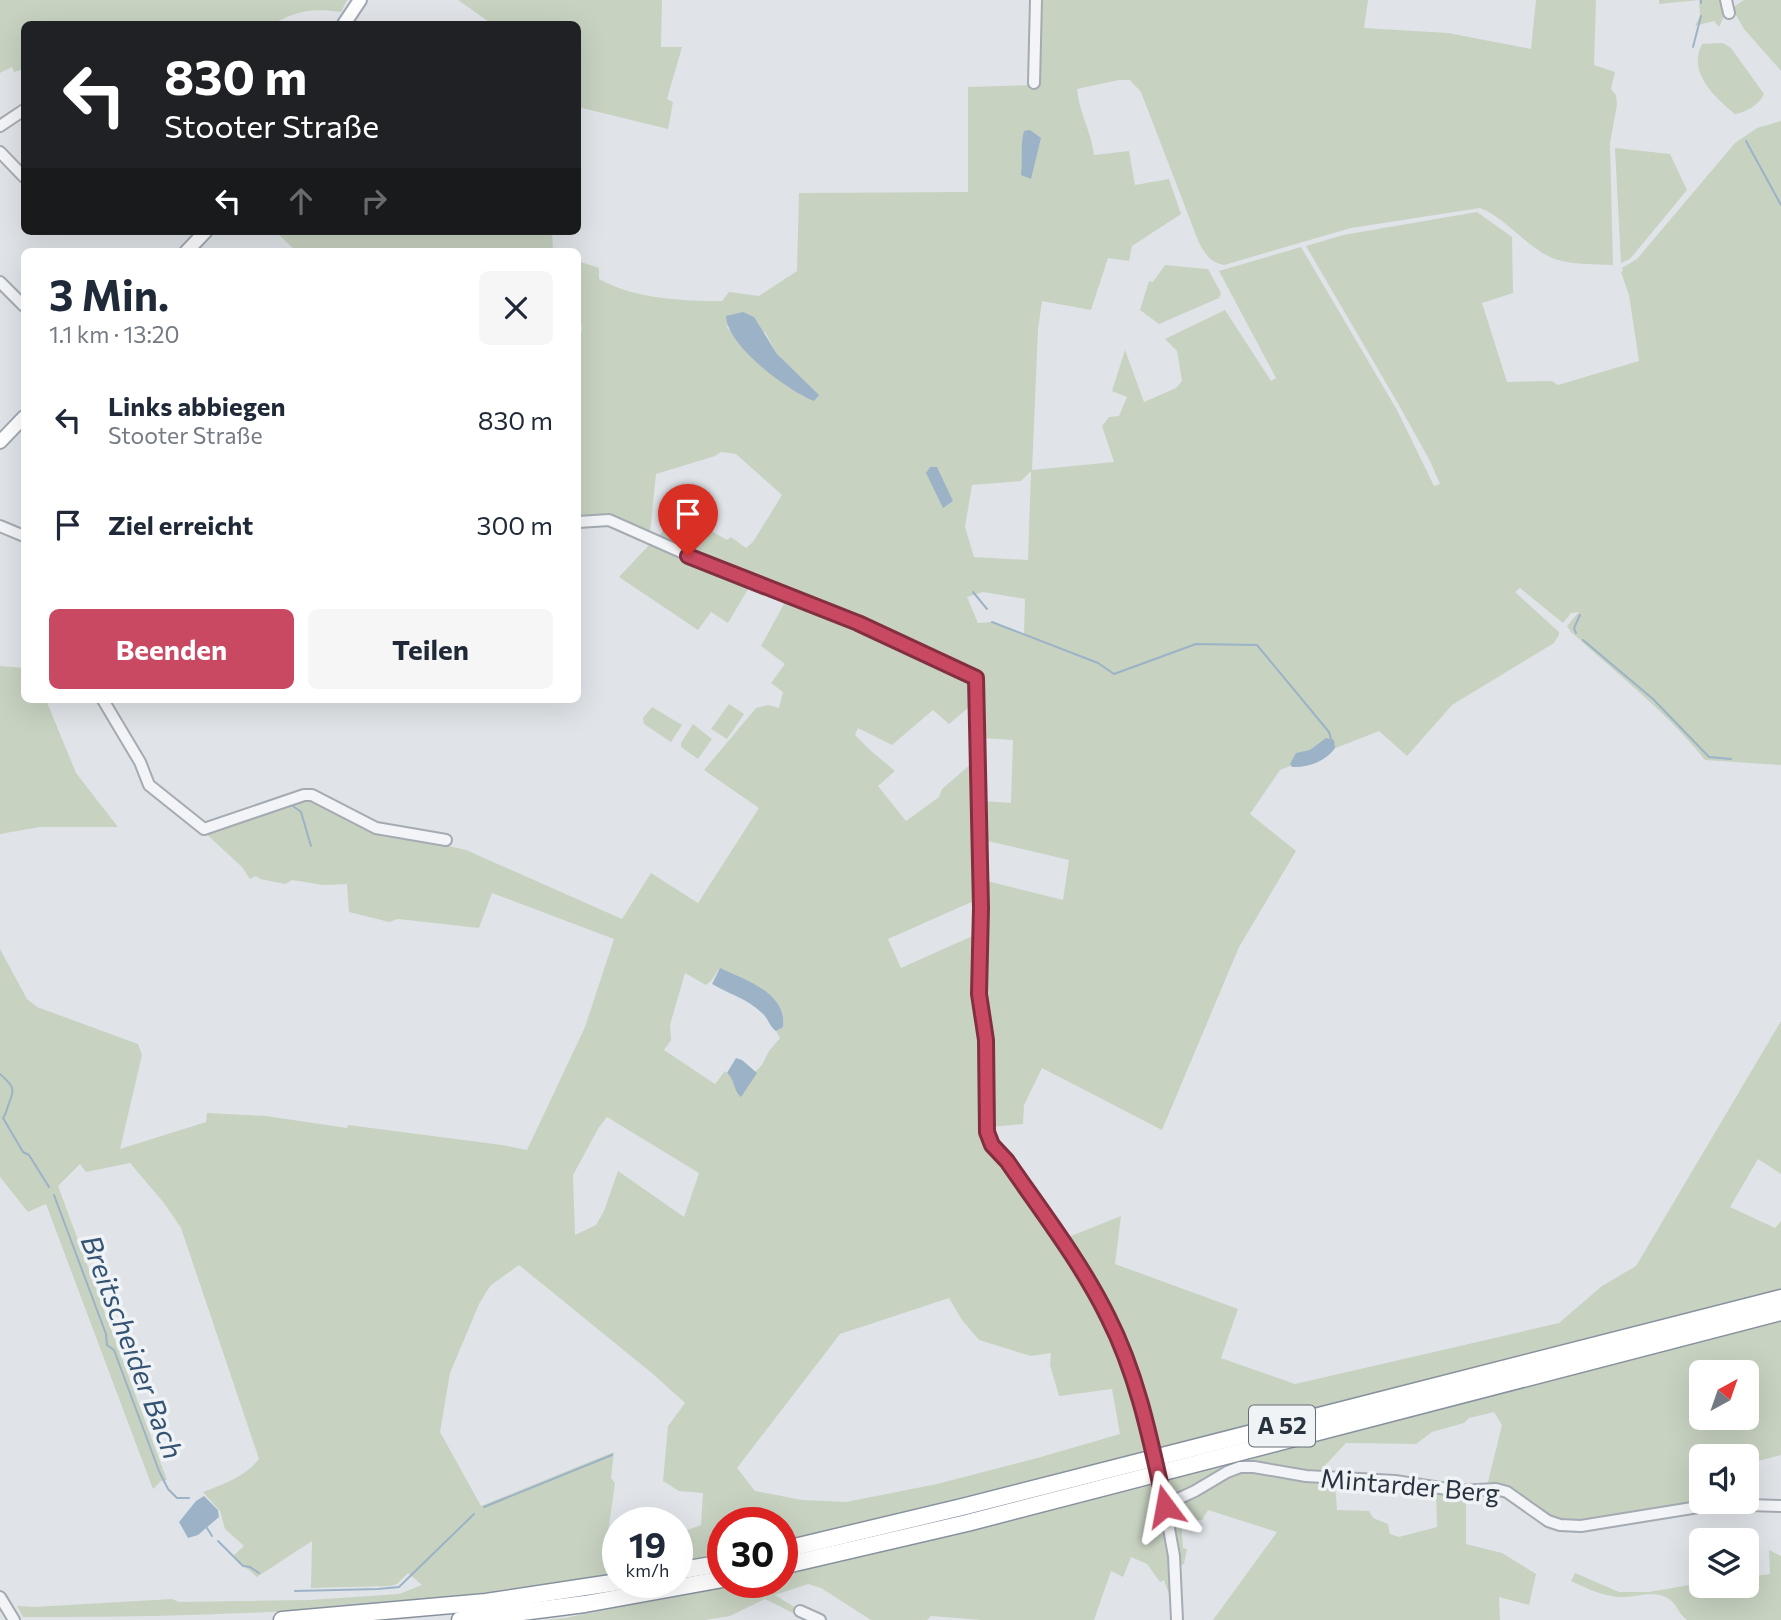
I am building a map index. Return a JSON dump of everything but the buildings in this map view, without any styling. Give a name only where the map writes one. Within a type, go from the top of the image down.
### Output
[{"type":"highway","name":"A 52","points":[[798,1546],[976,1504],[1781,1298]]},
{"type":"highway","name":"A 52","points":[[798,1562],[967,1523],[1781,1312]]},
{"type":"highway","points":[[460,1620],[585,1604],[707,1582]]},
{"type":"highway","points":[[282,1620],[486,1602],[602,1584]]},
{"type":"main road","points":[[346,21],[359,0]]},
{"type":"main road","points":[[190,248],[202,235]]},
{"type":"main road","points":[[0,442],[21,420]]},
{"type":"street","points":[[1034,83],[1036,0]]},
{"type":"street","points":[[1726,0],[1729,13]]},
{"type":"street","points":[[0,126],[21,112]]},
{"type":"street","points":[[0,152],[21,174]]},
{"type":"street","points":[[0,282],[21,303]]},
{"type":"street","points":[[581,522],[609,520],[695,559],[858,623],[976,678],[981,908],[979,994],[986,1040],[987,1132],[992,1145],[1007,1161],[1084,1273],[1110,1320],[1140,1398],[1164,1500],[1174,1556],[1177,1620]]},
{"type":"street","points":[[0,526],[21,535]]},
{"type":"street","points":[[105,703],[140,762],[149,785],[204,829],[304,795],[312,795],[376,828],[446,840]]},
{"type":"street","name":"Mintarder Berg","points":[[1164,1500],[1195,1491],[1240,1467],[1254,1467],[1306,1476],[1395,1481],[1460,1491],[1496,1489],[1507,1492],[1548,1521],[1560,1525],[1581,1526],[1717,1504],[1781,1506]]},
{"type":"street","points":[[0,1597],[14,1620]]},
{"type":"street","points":[[800,1611],[820,1620]]},
{"type":"green space","points":[[0,0],[347,0],[341,12],[306,11],[279,21],[21,21],[21,70],[14,72],[12,67],[0,73]]},
{"type":"green space","points":[[458,0],[662,0],[661,47],[682,47],[667,99],[673,102],[668,129],[581,108],[581,21],[488,21]]},
{"type":"green space","points":[[1033,0],[1368,0],[1364,28],[1448,33],[1531,49],[1536,0],[1596,0],[1594,65],[1615,72],[1611,89],[1616,95],[1617,105],[1610,143],[1613,265],[1572,263],[1547,256],[1500,219],[1480,208],[1351,228],[1224,265],[1209,257],[1199,243],[1141,92],[1130,80],[1077,89],[1094,155],[1129,151],[1135,185],[1169,179],[1181,214],[1132,246],[1129,261],[1108,258],[1091,310],[1042,301],[1038,329],[1032,470],[1114,462],[1102,426],[1109,417],[1119,416],[1127,397],[1112,391],[1125,350],[1144,402],[1176,388],[1182,381],[1177,351],[1165,339],[1225,310],[1271,381],[1276,378],[1219,271],[1301,247],[1397,410],[1434,486],[1440,484],[1430,461],[1306,246],[1343,235],[1477,212],[1512,237],[1513,293],[1482,303],[1507,382],[1552,381],[1558,385],[1639,361],[1622,268],[1637,259],[1735,143],[1757,128],[1781,121],[1781,765],[1705,760],[1658,709],[1571,632],[1567,626],[1579,612],[1571,613],[1563,623],[1520,588],[1515,592],[1559,632],[1554,643],[1452,705],[1407,756],[1379,731],[1280,770],[1250,814],[1296,851],[1239,947],[1162,1130],[1042,1068],[1024,1105],[1023,1124],[990,1127],[992,1137],[1008,1152],[1066,1238],[1121,1216],[1115,1264],[1238,1309],[1221,1358],[1295,1384],[1559,1323],[1602,1286],[1636,1266],[1781,1021],[1781,1174],[1758,1159],[1730,1207],[1775,1228],[1781,1221],[1781,1289],[1472,1371],[1158,1449],[1132,1359],[1112,1314],[1107,1324],[1119,1349],[1143,1424],[1140,1428],[1143,1453],[798,1537],[798,1507],[707,1507],[707,1557],[693,1560],[693,1528],[701,1525],[703,1493],[679,1491],[663,1481],[668,1426],[685,1403],[519,1265],[490,1286],[479,1304],[450,1373],[440,1432],[481,1506],[614,1452],[611,1478],[615,1483],[612,1507],[602,1507],[602,1576],[470,1595],[322,1609],[172,1616],[23,1617],[17,1606],[172,1599],[179,1602],[310,1600],[399,1594],[422,1585],[408,1573],[397,1584],[390,1586],[311,1588],[312,1541],[257,1577],[233,1556],[244,1546],[225,1529],[220,1511],[203,1492],[240,1475],[259,1459],[181,1228],[130,1163],[86,1172],[80,1164],[58,1186],[167,1480],[161,1481],[153,1489],[46,1204],[28,1212],[0,1177],[0,949],[27,999],[37,1007],[138,1044],[142,1055],[120,1149],[206,1122],[207,1113],[266,1116],[347,1128],[348,1125],[527,1150],[585,1027],[614,939],[492,893],[479,928],[398,919],[389,922],[349,912],[347,884],[323,885],[292,880],[285,884],[256,876],[250,879],[242,867],[202,830],[309,798],[370,828],[466,850],[622,919],[651,873],[698,903],[759,808],[704,770],[756,708],[768,705],[779,708],[783,692],[771,683],[785,664],[761,646],[790,593],[754,579],[728,623],[711,612],[698,630],[619,577],[651,543],[611,524],[581,525],[581,262],[599,268],[599,279],[643,295],[707,301],[722,301],[729,292],[759,296],[797,271],[799,193],[968,192],[968,87],[1031,85]],"holes":[[[726,326],[765,332],[777,354],[791,369],[804,397],[751,356]],[[721,452],[736,454],[782,495],[753,542],[746,548],[731,537],[727,540],[677,511],[659,536],[650,533],[656,474]],[[1031,471],[1028,560],[974,557],[965,527],[972,485],[1021,481]],[[983,592],[1025,599],[1024,634],[991,622],[978,623],[967,597]],[[975,706],[982,738],[1013,740],[1011,803],[983,801],[981,764],[972,763],[942,789],[939,797],[906,821],[878,786],[895,771],[855,735],[858,728],[892,745],[933,710],[949,724],[968,708]],[[975,838],[1069,860],[1063,900],[983,880],[977,934],[901,968],[888,939],[976,900]],[[719,969],[765,991],[779,1006],[783,1016],[783,1027],[776,1031],[780,1038],[762,1065],[737,1090],[733,1079],[725,1071],[715,1084],[664,1050],[671,1040],[670,1025],[685,973],[706,985]],[[607,1117],[699,1173],[684,1217],[618,1171],[604,1211],[596,1225],[575,1235],[573,1175]],[[949,1298],[962,1320],[979,1340],[1031,1356],[1051,1353],[1050,1365],[1059,1396],[1112,1389],[1120,1434],[937,1484],[846,1502],[802,1500],[755,1491],[737,1468],[840,1334]]]},
{"type":"green space","points":[[1659,0],[1699,0],[1659,4]]},
{"type":"green space","points":[[1699,0],[1723,0],[1725,14],[1719,27],[1714,21],[1695,26],[1700,16]]},
{"type":"green space","points":[[1744,0],[1781,0],[1781,71],[1744,29],[1732,8]]},
{"type":"green space","points":[[1723,43],[1731,48],[1764,94],[1748,110],[1735,114],[1705,84],[1698,64],[1702,44]]},
{"type":"green space","points":[[1615,148],[1670,154],[1687,190],[1630,259],[1621,263]]},
{"type":"green space","points":[[279,235],[552,235],[553,248],[293,248]]},
{"type":"green space","points":[[1165,265],[1208,269],[1221,293],[1219,298],[1159,324],[1140,310],[1149,281],[1153,282]]},
{"type":"green space","points":[[0,666],[21,668],[21,703],[47,703],[76,773],[118,827],[40,827],[0,834]]},
{"type":"green space","points":[[729,704],[744,714],[727,739],[711,729]]},
{"type":"green space","points":[[652,707],[682,725],[671,742],[644,724],[643,718]]},
{"type":"green space","points":[[693,724],[712,739],[698,759],[681,747]]},
{"type":"green space","points":[[1781,1320],[1781,1455],[1759,1461],[1759,1444],[1689,1444],[1689,1510],[1641,1515],[1617,1514],[1580,1523],[1556,1520],[1508,1488],[1488,1482],[1502,1425],[1494,1412],[1432,1432],[1416,1444],[1346,1443],[1317,1474],[1232,1466],[1175,1495],[1169,1495],[1166,1480]]},
{"type":"green space","points":[[1244,1470],[1335,1483],[1337,1510],[1369,1511],[1373,1518],[1388,1524],[1390,1534],[1399,1537],[1437,1527],[1436,1490],[1466,1495],[1466,1544],[1502,1553],[1536,1574],[1529,1605],[1499,1597],[1500,1620],[1213,1620],[1277,1532],[1208,1510],[1202,1520],[1181,1521],[1183,1548],[1187,1549],[1184,1564],[1180,1566],[1173,1517],[1182,1502],[1192,1495],[1226,1476]]},
{"type":"green space","points":[[1152,1485],[1169,1547],[1172,1603],[1164,1580],[1160,1582],[1147,1564],[1131,1557],[1123,1577],[1111,1571],[1094,1620],[982,1620],[931,1616],[927,1620],[871,1620],[821,1588],[808,1584],[798,1587],[798,1570]]},
{"type":"green space","points":[[1769,1550],[1781,1556],[1781,1620],[1687,1620],[1672,1601],[1663,1596],[1613,1596],[1571,1581],[1575,1573],[1619,1592],[1649,1592],[1689,1585],[1689,1598],[1759,1598],[1759,1575],[1770,1574]]},
{"type":"green space","points":[[707,1588],[707,1598],[780,1598],[799,1610],[797,1615],[765,1599],[730,1616],[705,1620],[543,1620],[661,1598],[693,1598],[693,1591]]},
{"type":"water","points":[[1030,130],[1041,138],[1031,179],[1021,175],[1024,131]]},
{"type":"water","points":[[743,312],[754,317],[777,354],[819,395],[814,401],[760,366],[736,340],[726,316]]},
{"type":"water","points":[[930,467],[937,467],[953,501],[943,508],[926,473]]},
{"type":"water","points":[[1326,738],[1334,740],[1335,748],[1327,757],[1310,765],[1292,767],[1290,764],[1296,753],[1310,750]]},
{"type":"water","points":[[720,968],[763,989],[772,997],[783,1015],[783,1027],[776,1031],[757,1008],[712,984]]},
{"type":"water","points":[[736,1058],[757,1073],[741,1097],[727,1073]]},
{"type":"water","points":[[204,1496],[218,1510],[219,1517],[198,1535],[188,1538],[179,1522],[196,1501]]},
{"type":"waterway","points":[[1693,47],[1701,16]]},
{"type":"waterway","points":[[1746,141],[1781,205]]},
{"type":"waterway","points":[[973,592],[987,609]]},
{"type":"waterway","points":[[1576,633],[1574,628],[1580,615]]},
{"type":"waterway","points":[[992,622],[1098,663],[1114,674],[1196,644],[1257,645],[1329,732],[1331,739]]},
{"type":"waterway","points":[[1583,640],[1653,699],[1709,757],[1731,759]]},
{"type":"waterway","points":[[293,806],[301,812],[311,846]]},
{"type":"waterway","name":"Breitscheider Bach","points":[[0,1074],[12,1090],[3,1118],[23,1152],[29,1155],[49,1187]]},
{"type":"waterway","name":"Breitscheider Bach","points":[[54,1195],[106,1334],[107,1345],[114,1350],[159,1471],[168,1489],[177,1498],[189,1498]]},
{"type":"waterway","points":[[484,1507],[612,1455]]},
{"type":"waterway","points":[[295,1591],[399,1587],[474,1514]]},
{"type":"waterway","points":[[207,1528],[212,1536]]},
{"type":"waterway","points":[[218,1541],[243,1566],[259,1573]]},
{"type":"route","points":[[688,556],[858,623],[976,678],[981,908],[979,994],[986,1040],[987,1132],[992,1145],[1007,1161],[1084,1273],[1110,1320],[1140,1398],[1165,1506]]}]
